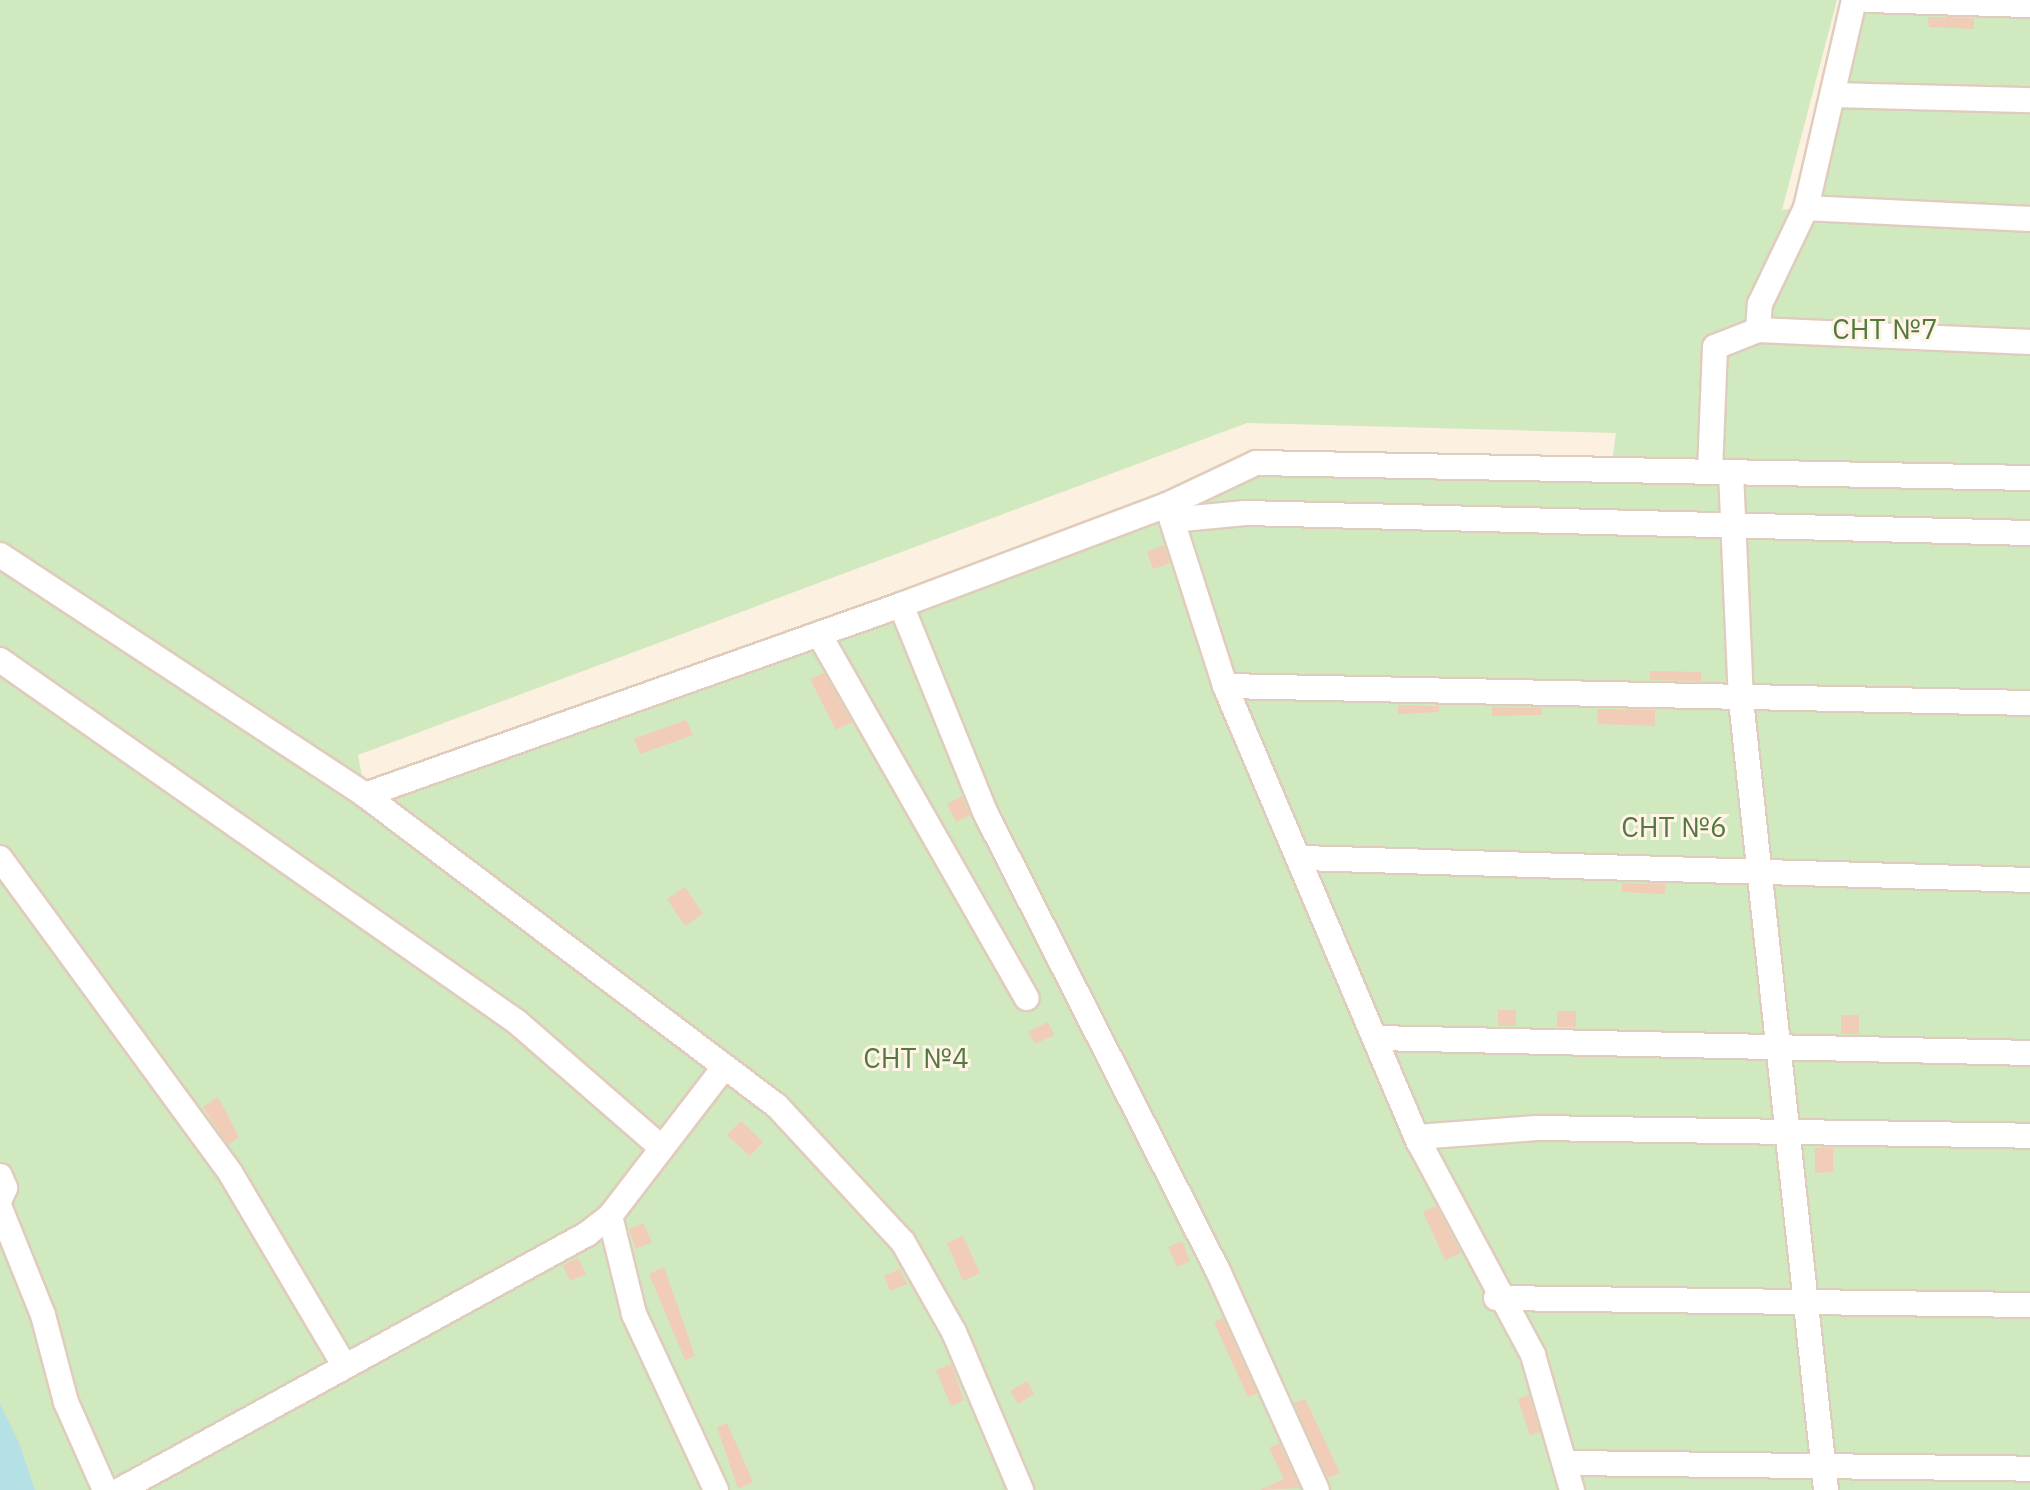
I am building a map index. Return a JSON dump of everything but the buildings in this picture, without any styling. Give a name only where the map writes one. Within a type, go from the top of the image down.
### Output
[{"type":"street","points":[[1758,330],[1760,304],[1806,208],[1835,95],[1854,0]]},
{"type":"street","points":[[1868,0],[2030,5]]},
{"type":"street","points":[[1835,95],[2030,100]]},
{"type":"street","points":[[1806,208],[2030,219]]},
{"type":"street","points":[[1825,1478],[1741,700],[1733,525],[1720,472],[1715,347],[1758,330],[2030,342]]},
{"type":"street","points":[[365,795],[1170,512],[1256,463],[2030,478]]},
{"type":"street","points":[[1170,512],[2030,533]]},
{"type":"street","points":[[1170,512],[1225,686],[1302,858],[1417,1137],[1496,1298],[1533,1355],[1572,1490]]},
{"type":"street","points":[[0,555],[365,795],[723,1069],[777,1106],[903,1242],[954,1332],[1021,1490]]},
{"type":"street","points":[[901,605],[985,812],[1219,1273],[1317,1490]]},
{"type":"street","points":[[819,634],[1027,998]]},
{"type":"street","points":[[0,660],[517,1022],[662,1148]]},
{"type":"street","points":[[1225,686],[1741,700],[2030,703]]},
{"type":"street","points":[[0,858],[231,1174],[344,1365]]},
{"type":"street","points":[[1302,858],[2030,880]]},
{"type":"street","points":[[1376,1038],[1778,1043],[2030,1053]]},
{"type":"street","points":[[120,1490],[610,1216],[723,1069]]},
{"type":"street","points":[[1417,1137],[1537,1128],[1788,1136],[2030,1136]]},
{"type":"street","points":[[0,1176],[5,1188],[0,1199]]},
{"type":"street","points":[[0,1208],[43,1315],[66,1402],[105,1490]]},
{"type":"street","points":[[610,1216],[634,1314],[716,1490]]},
{"type":"street","points":[[1496,1298],[2030,1305]]},
{"type":"street","points":[[1565,1463],[1825,1478],[2030,1469]]},
{"type":"green space","points":[[0,0],[1837,0],[1782,210],[1806,207],[1854,0],[2030,0],[2030,1490],[35,1490],[0,1404]],"holes":[[[1247,423],[1616,433],[1611,469],[1256,463],[365,794],[358,755]]]},
{"type":"water","points":[[0,1404],[19,1443],[35,1490],[0,1490]]},
{"type":"park label","name":"СНТ №7","points":[[1885,329]]},
{"type":"park label","name":"СНТ №6","points":[[1674,827]]},
{"type":"park label","name":"СНТ №4","points":[[916,1058]]}]
